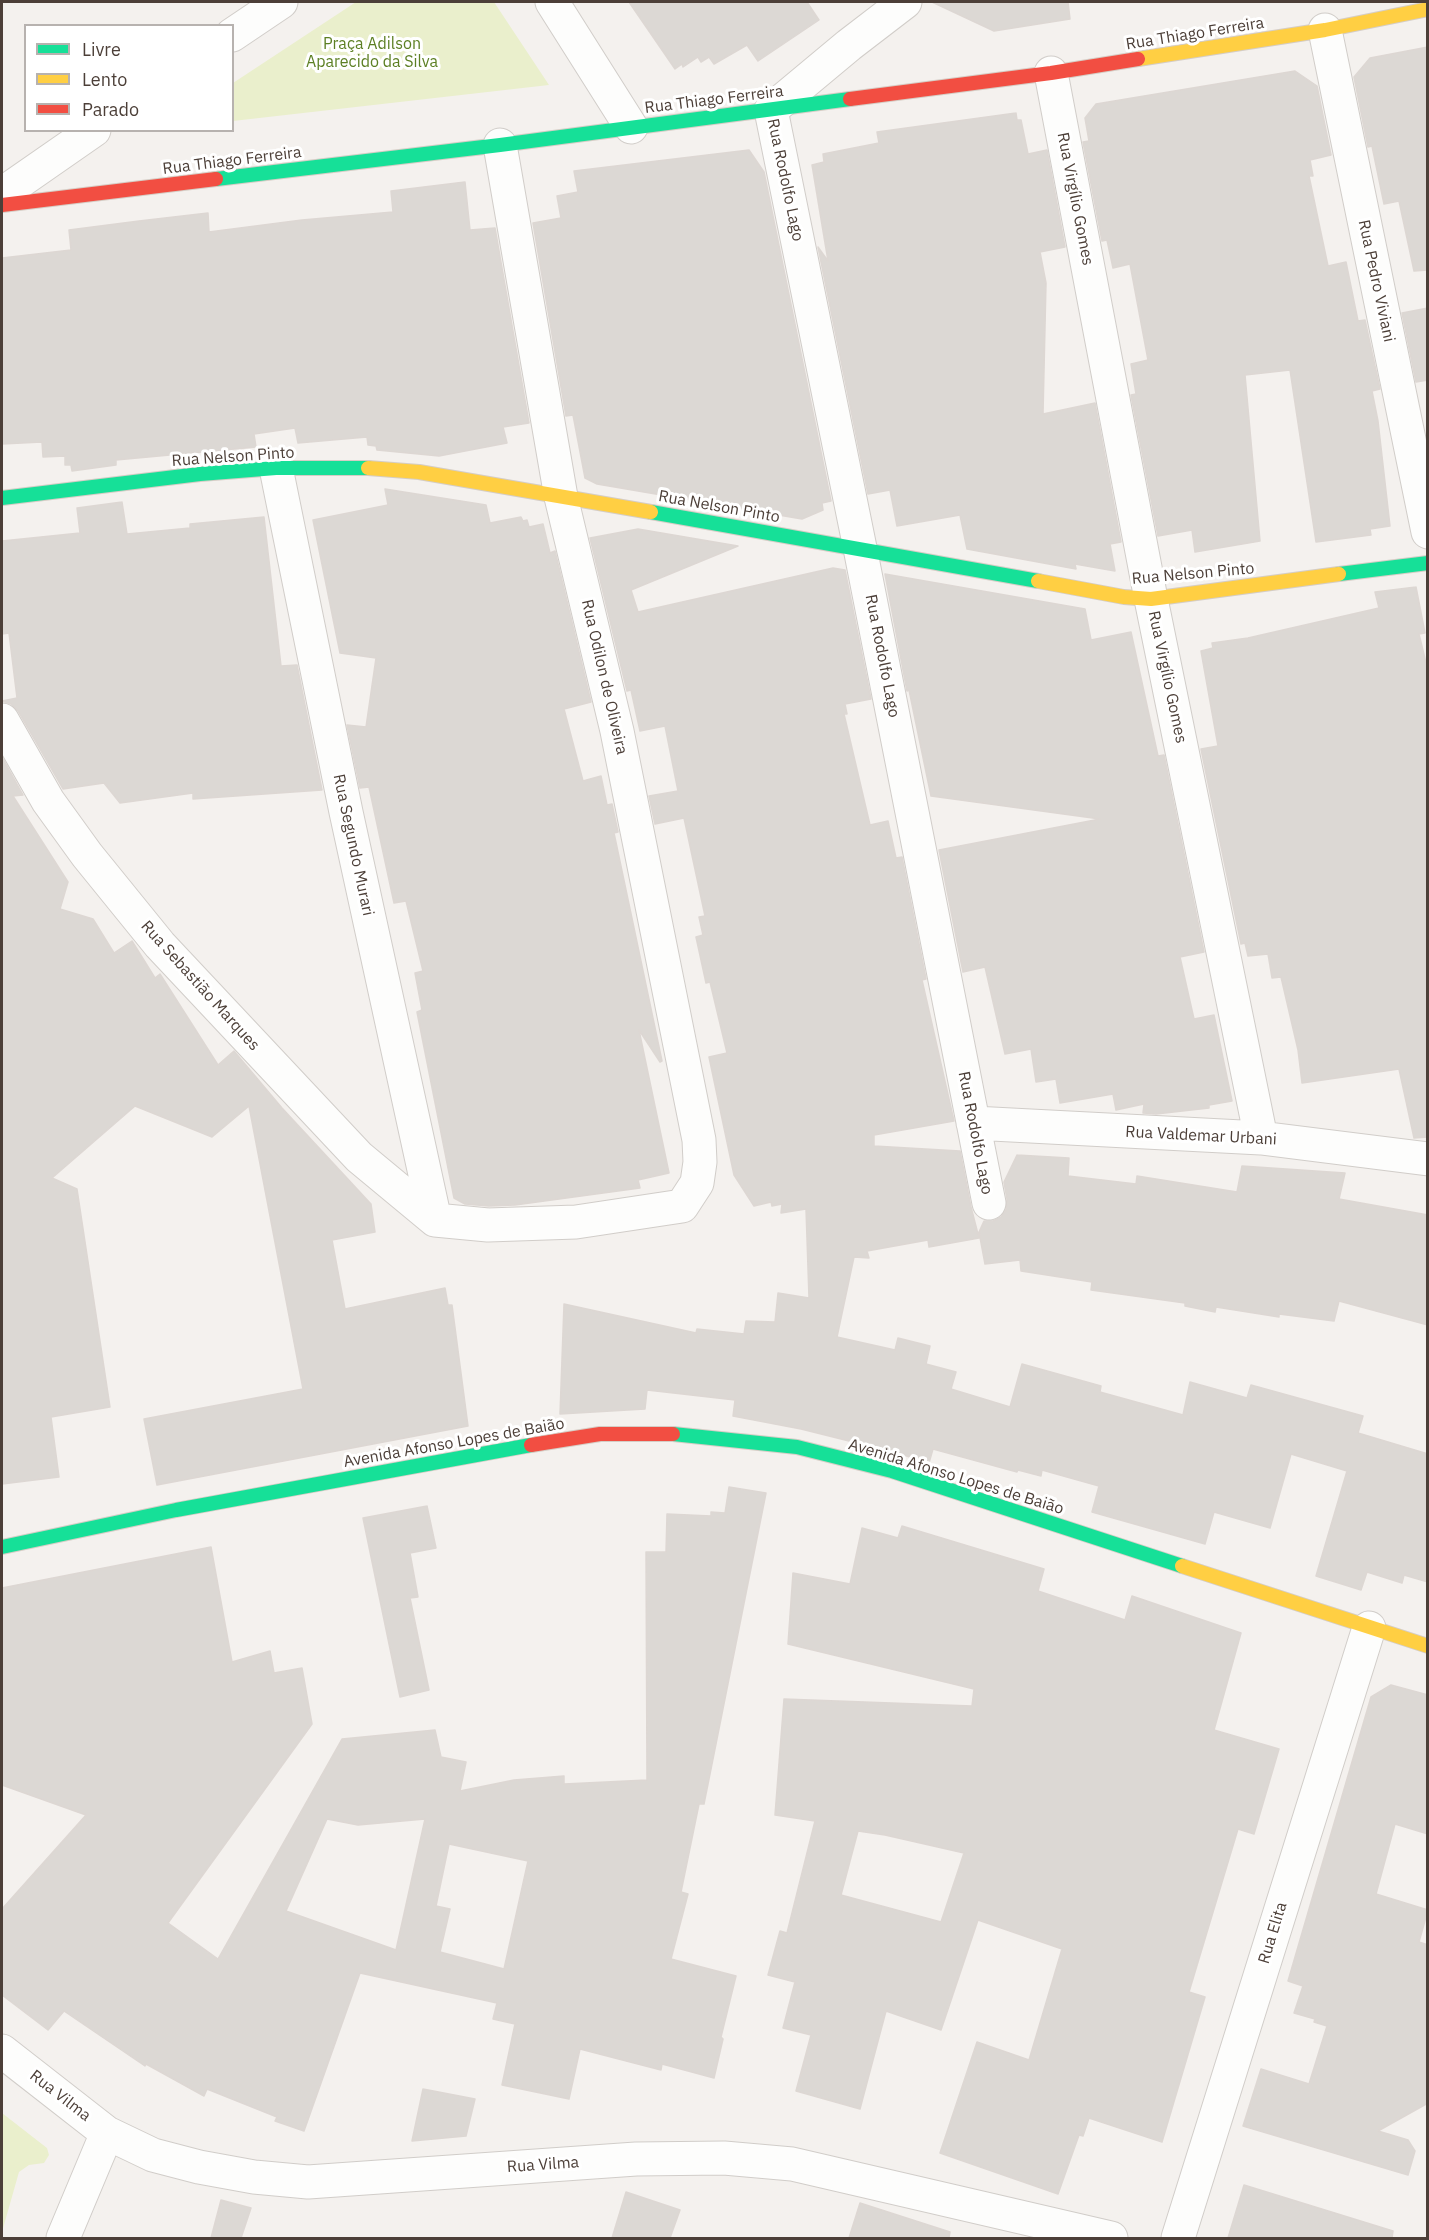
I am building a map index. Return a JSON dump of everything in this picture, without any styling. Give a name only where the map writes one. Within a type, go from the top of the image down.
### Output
[{"type":"street","points":[[234,34],[281,2]]},
{"type":"street","points":[[552,2],[631,127]]},
{"type":"street","points":[[771,110],[905,2]]},
{"type":"street","name":"Rua Thiago Ferreira","points":[[2,205],[500,145],[1051,73],[1325,30],[1428,9]]},
{"type":"street","name":"Rua Pedro Viviani","points":[[1325,30],[1428,532]]},
{"type":"street","name":"Rua Virgílio Gomes","points":[[1051,73],[1151,598],[1261,1138]]},
{"type":"street","name":"Rua Rodolfo Lago","points":[[771,110],[989,1203]]},
{"type":"street","points":[[2,194],[91,132]]},
{"type":"street","name":"Rua Odilon de Oliveira","points":[[435,1220],[488,1225],[576,1222],[682,1206],[697,1183],[700,1161],[699,1140],[617,731],[561,497],[500,145]]},
{"type":"street","name":"Rua Nelson Pinto","points":[[2,498],[200,474],[276,468],[369,468],[419,472],[860,548],[1124,597],[1151,598],[1428,563]]},
{"type":"street","name":"Rua Segundo Murari","points":[[276,468],[346,812],[435,1220]]},
{"type":"street","name":"Rua Sebastião Marques","points":[[2,720],[48,801],[87,855],[160,945],[358,1157],[435,1220]]},
{"type":"street","name":"Rua Valdemar Urbani","points":[[973,1123],[1261,1138],[1428,1159]]},
{"type":"street","name":"Avenida Afonso Lopes de Baião","points":[[2,1547],[176,1510],[550,1442],[600,1434],[662,1432],[797,1448],[892,1471],[1428,1646]]},
{"type":"street","name":"Rua Elita","points":[[1178,2238],[1369,1628]]},
{"type":"street","name":"Rua Vilma","points":[[2,2051],[107,2133],[153,2155],[199,2167],[308,2182],[636,2159],[724,2158],[792,2164],[1111,2238]]},
{"type":"street","points":[[63,2238],[107,2133]]},
{"type":"green space","name":"Praça Adilson Aparecido da Silva","points":[[356,2],[494,2],[549,85],[234,121],[234,82]]},
{"type":"green space","points":[[2,2113],[47,2148],[49,2155],[44,2163],[29,2165],[19,2172],[2,2232]]},
{"type":"building","points":[[629,2],[807,2],[819,20],[758,61],[747,45],[714,64],[709,57],[701,62],[698,57],[683,67],[682,64],[675,69]]},
{"type":"building","points":[[932,2],[1068,2],[1070,19],[994,31]]},
{"type":"building","points":[[1428,47],[1428,270],[1414,271],[1399,201],[1384,204],[1372,146],[1368,147],[1354,77],[1370,58]]},
{"type":"building","points":[[1295,71],[1317,86],[1331,155],[1310,160],[1313,176],[1309,176],[1328,266],[1346,262],[1358,321],[1365,320],[1380,389],[1372,391],[1378,421],[1390,526],[1370,529],[1371,535],[1316,542],[1290,370],[1245,375],[1260,541],[1195,552],[1192,530],[1158,536],[1131,395],[1136,394],[1131,364],[1148,360],[1130,264],[1113,268],[1107,240],[1102,241],[1083,142],[1089,141],[1085,118],[1096,104]]},
{"type":"building","points":[[1016,113],[1017,120],[1021,120],[1028,154],[1047,150],[1065,247],[1040,252],[1046,283],[1043,414],[1095,403],[1121,542],[1110,544],[1115,571],[1075,564],[1076,569],[967,549],[960,515],[897,526],[890,490],[868,494],[818,247],[828,261],[812,165],[824,162],[823,154],[879,143],[877,132]]},
{"type":"building","points":[[749,150],[764,172],[831,501],[822,503],[823,510],[802,519],[597,484],[585,478],[573,415],[566,416],[533,223],[561,218],[557,196],[578,192],[574,171]]},
{"type":"building","points":[[465,182],[470,230],[495,228],[529,423],[503,427],[507,443],[439,456],[377,450],[376,446],[368,445],[367,437],[298,443],[295,428],[254,434],[256,447],[116,460],[116,465],[72,471],[71,465],[65,465],[65,456],[43,457],[42,442],[2,444],[2,258],[71,250],[69,230],[139,221],[208,213],[209,232],[302,220],[393,212],[391,191]]},
{"type":"building","points":[[1428,308],[1428,380],[1416,382],[1402,313]]},
{"type":"building","points":[[385,489],[486,505],[490,523],[521,517],[523,521],[527,520],[529,527],[543,524],[550,553],[555,551],[591,702],[564,709],[583,781],[601,776],[607,805],[612,804],[618,832],[614,833],[662,1061],[660,1062],[639,1030],[669,1173],[638,1180],[640,1188],[515,1205],[465,1204],[454,1198],[417,1012],[422,1010],[415,973],[423,971],[406,901],[394,903],[369,787],[360,788],[347,725],[366,727],[376,658],[340,653],[313,520],[388,505]]},
{"type":"building","points":[[122,502],[127,534],[190,528],[190,524],[264,517],[281,666],[297,665],[322,790],[193,799],[193,793],[120,803],[104,783],[63,789],[18,711],[11,704],[2,701],[17,698],[9,633],[2,634],[2,541],[80,533],[77,508]]},
{"type":"building","points":[[638,529],[738,546],[631,590],[638,612],[833,568],[845,570],[871,699],[845,704],[847,714],[844,714],[870,825],[888,821],[896,858],[902,857],[926,979],[922,980],[954,1121],[874,1135],[874,1146],[960,1151],[979,1238],[929,1247],[928,1240],[867,1251],[869,1258],[854,1257],[837,1337],[895,1350],[898,1338],[930,1346],[926,1364],[956,1372],[951,1389],[1010,1407],[1022,1364],[1101,1386],[1100,1392],[1183,1415],[1190,1382],[1247,1398],[1251,1385],[1363,1416],[1358,1433],[1428,1454],[1428,1582],[1404,1575],[1402,1583],[1367,1572],[1361,1590],[1316,1576],[1347,1471],[1291,1454],[1270,1528],[1214,1512],[1205,1544],[1092,1512],[1099,1486],[1042,1470],[1041,1476],[1018,1470],[1017,1472],[933,1449],[929,1463],[801,1429],[733,1416],[735,1400],[647,1390],[645,1409],[560,1414],[564,1304],[696,1333],[697,1329],[744,1334],[746,1321],[775,1322],[778,1293],[809,1298],[806,1209],[781,1213],[782,1204],[772,1206],[771,1202],[754,1206],[734,1175],[709,1057],[727,1053],[710,982],[706,983],[696,937],[703,935],[699,917],[705,916],[684,818],[655,824],[649,796],[678,791],[665,726],[640,731],[631,690],[627,691],[590,538]]},
{"type":"building","points":[[885,574],[1085,609],[1091,640],[1131,632],[1158,756],[1164,755],[1204,952],[1180,957],[1194,1019],[1214,1015],[1232,1101],[1209,1105],[1209,1108],[1156,1114],[1143,1113],[1144,1104],[1116,1110],[1113,1094],[1060,1103],[1056,1079],[1036,1082],[1031,1049],[1005,1054],[985,967],[963,972],[939,850],[1100,819],[931,796],[909,690],[907,691]]},
{"type":"building","points":[[1416,587],[1425,633],[1419,634],[1428,671],[1428,1137],[1414,1138],[1399,1069],[1302,1083],[1298,1050],[1281,977],[1272,978],[1268,954],[1248,956],[1245,943],[1241,944],[1201,749],[1218,746],[1201,651],[1213,648],[1212,643],[1248,638],[1379,608],[1375,592]]},
{"type":"building","points":[[2,757],[23,795],[13,796],[68,882],[60,909],[93,919],[114,953],[132,941],[155,978],[160,974],[218,1065],[234,1051],[282,1108],[371,1204],[375,1232],[332,1240],[345,1309],[445,1288],[448,1305],[452,1305],[468,1426],[157,1485],[144,1419],[303,1389],[249,1106],[212,1137],[135,1106],[52,1178],[77,1189],[110,1407],[51,1417],[59,1477],[2,1484]]},
{"type":"building","points":[[1017,1155],[1069,1158],[1068,1176],[1136,1184],[1137,1176],[1237,1192],[1242,1166],[1345,1173],[1339,1199],[1428,1215],[1428,1325],[1339,1301],[1334,1321],[1279,1314],[1279,1317],[1216,1307],[1215,1312],[1185,1306],[1185,1303],[1091,1290],[1092,1282],[1021,1271],[1020,1260],[985,1264],[979,1232],[984,1221],[993,1221],[1001,1217],[1006,1210],[1004,1182]]},
{"type":"building","points":[[729,1487],[766,1493],[704,1804],[699,1804],[681,1892],[688,1894],[671,1959],[736,1976],[721,2037],[723,2039],[714,2078],[662,2064],[661,2070],[580,2049],[569,2099],[502,2085],[515,2024],[493,2019],[497,2003],[360,1973],[304,2131],[275,2121],[277,2117],[207,2089],[204,2096],[146,2064],[145,2066],[64,2011],[48,2030],[2,1995],[2,1909],[86,1815],[2,1785],[2,1588],[211,1547],[232,1662],[270,1651],[274,1673],[302,1668],[312,1724],[168,1923],[218,1959],[342,1739],[435,1730],[441,1757],[466,1762],[460,1791],[514,1780],[564,1776],[564,1784],[647,1780],[646,1552],[666,1552],[667,1514],[711,1516],[711,1512],[725,1513]],"holes":[[[327,1819],[358,1825],[425,1819],[396,1950],[286,1911]],[[449,1844],[528,1861],[504,1969],[440,1952],[450,1909],[436,1906]]]},
{"type":"building","points":[[427,1506],[436,1548],[410,1553],[418,1597],[410,1598],[429,1690],[400,1697],[363,1518]]},
{"type":"building","points":[[902,1526],[1044,1569],[1038,1591],[1125,1620],[1132,1596],[1241,1633],[1214,1730],[1279,1749],[1254,1834],[1238,1829],[1189,1992],[1205,1997],[1162,2142],[1089,2118],[1083,2136],[1079,2135],[1058,2194],[940,2153],[977,2042],[1029,2060],[1062,1949],[978,1920],[941,2030],[886,2011],[860,2109],[796,2091],[811,2035],[783,2028],[795,1982],[768,1975],[780,1931],[787,1933],[815,1821],[775,1815],[784,1699],[972,1706],[974,1689],[788,1644],[793,1573],[850,1584],[862,1528],[898,1538]],"holes":[[[858,1831],[964,1853],[941,1922],[841,1895]]]},
{"type":"building","points":[[1391,1685],[1428,1695],[1428,1834],[1395,1824],[1376,1894],[1428,1910],[1419,1942],[1428,1945],[1428,2103],[1378,2131],[1408,2140],[1415,2151],[1408,2175],[1243,2126],[1261,2069],[1309,2084],[1327,2026],[1314,2022],[1315,2019],[1294,2013],[1303,1986],[1288,1981],[1371,1697]]},
{"type":"building","points":[[423,2089],[475,2099],[466,2136],[412,2141]]},
{"type":"building","points":[[1244,2185],[1393,2231],[1392,2238],[1228,2238]]},
{"type":"building","points":[[626,2192],[680,2210],[670,2238],[612,2238]]},
{"type":"building","points":[[221,2200],[251,2208],[241,2238],[211,2238]]},
{"type":"building","points":[[860,2203],[950,2232],[949,2238],[849,2238]]},
{"type":"traffic: fast","points":[[216,179],[500,145],[850,99]]},
{"type":"traffic: fast","points":[[2,498],[200,474],[276,468],[368,468]]},
{"type":"traffic: fast","points":[[651,512],[1038,581]]},
{"type":"traffic: fast","points":[[1339,574],[1428,563]]},
{"type":"traffic: fast","points":[[673,1434],[797,1447],[892,1471],[1182,1566]]},
{"type":"traffic: fast","points":[[2,1547],[176,1510],[531,1445]]},
{"type":"traffic: slow","points":[[1138,59],[1325,30],[1428,9]]},
{"type":"traffic: slow","points":[[368,468],[419,472],[651,512]]},
{"type":"traffic: slow","points":[[1038,581],[1124,597],[1151,599],[1339,574]]},
{"type":"traffic: slow","points":[[1182,1566],[1428,1646]]},
{"type":"traffic: jam","points":[[850,99],[1051,73],[1138,59]]},
{"type":"traffic: jam","points":[[2,205],[216,179]]},
{"type":"traffic: jam","points":[[531,1445],[600,1434],[673,1434]]}]
